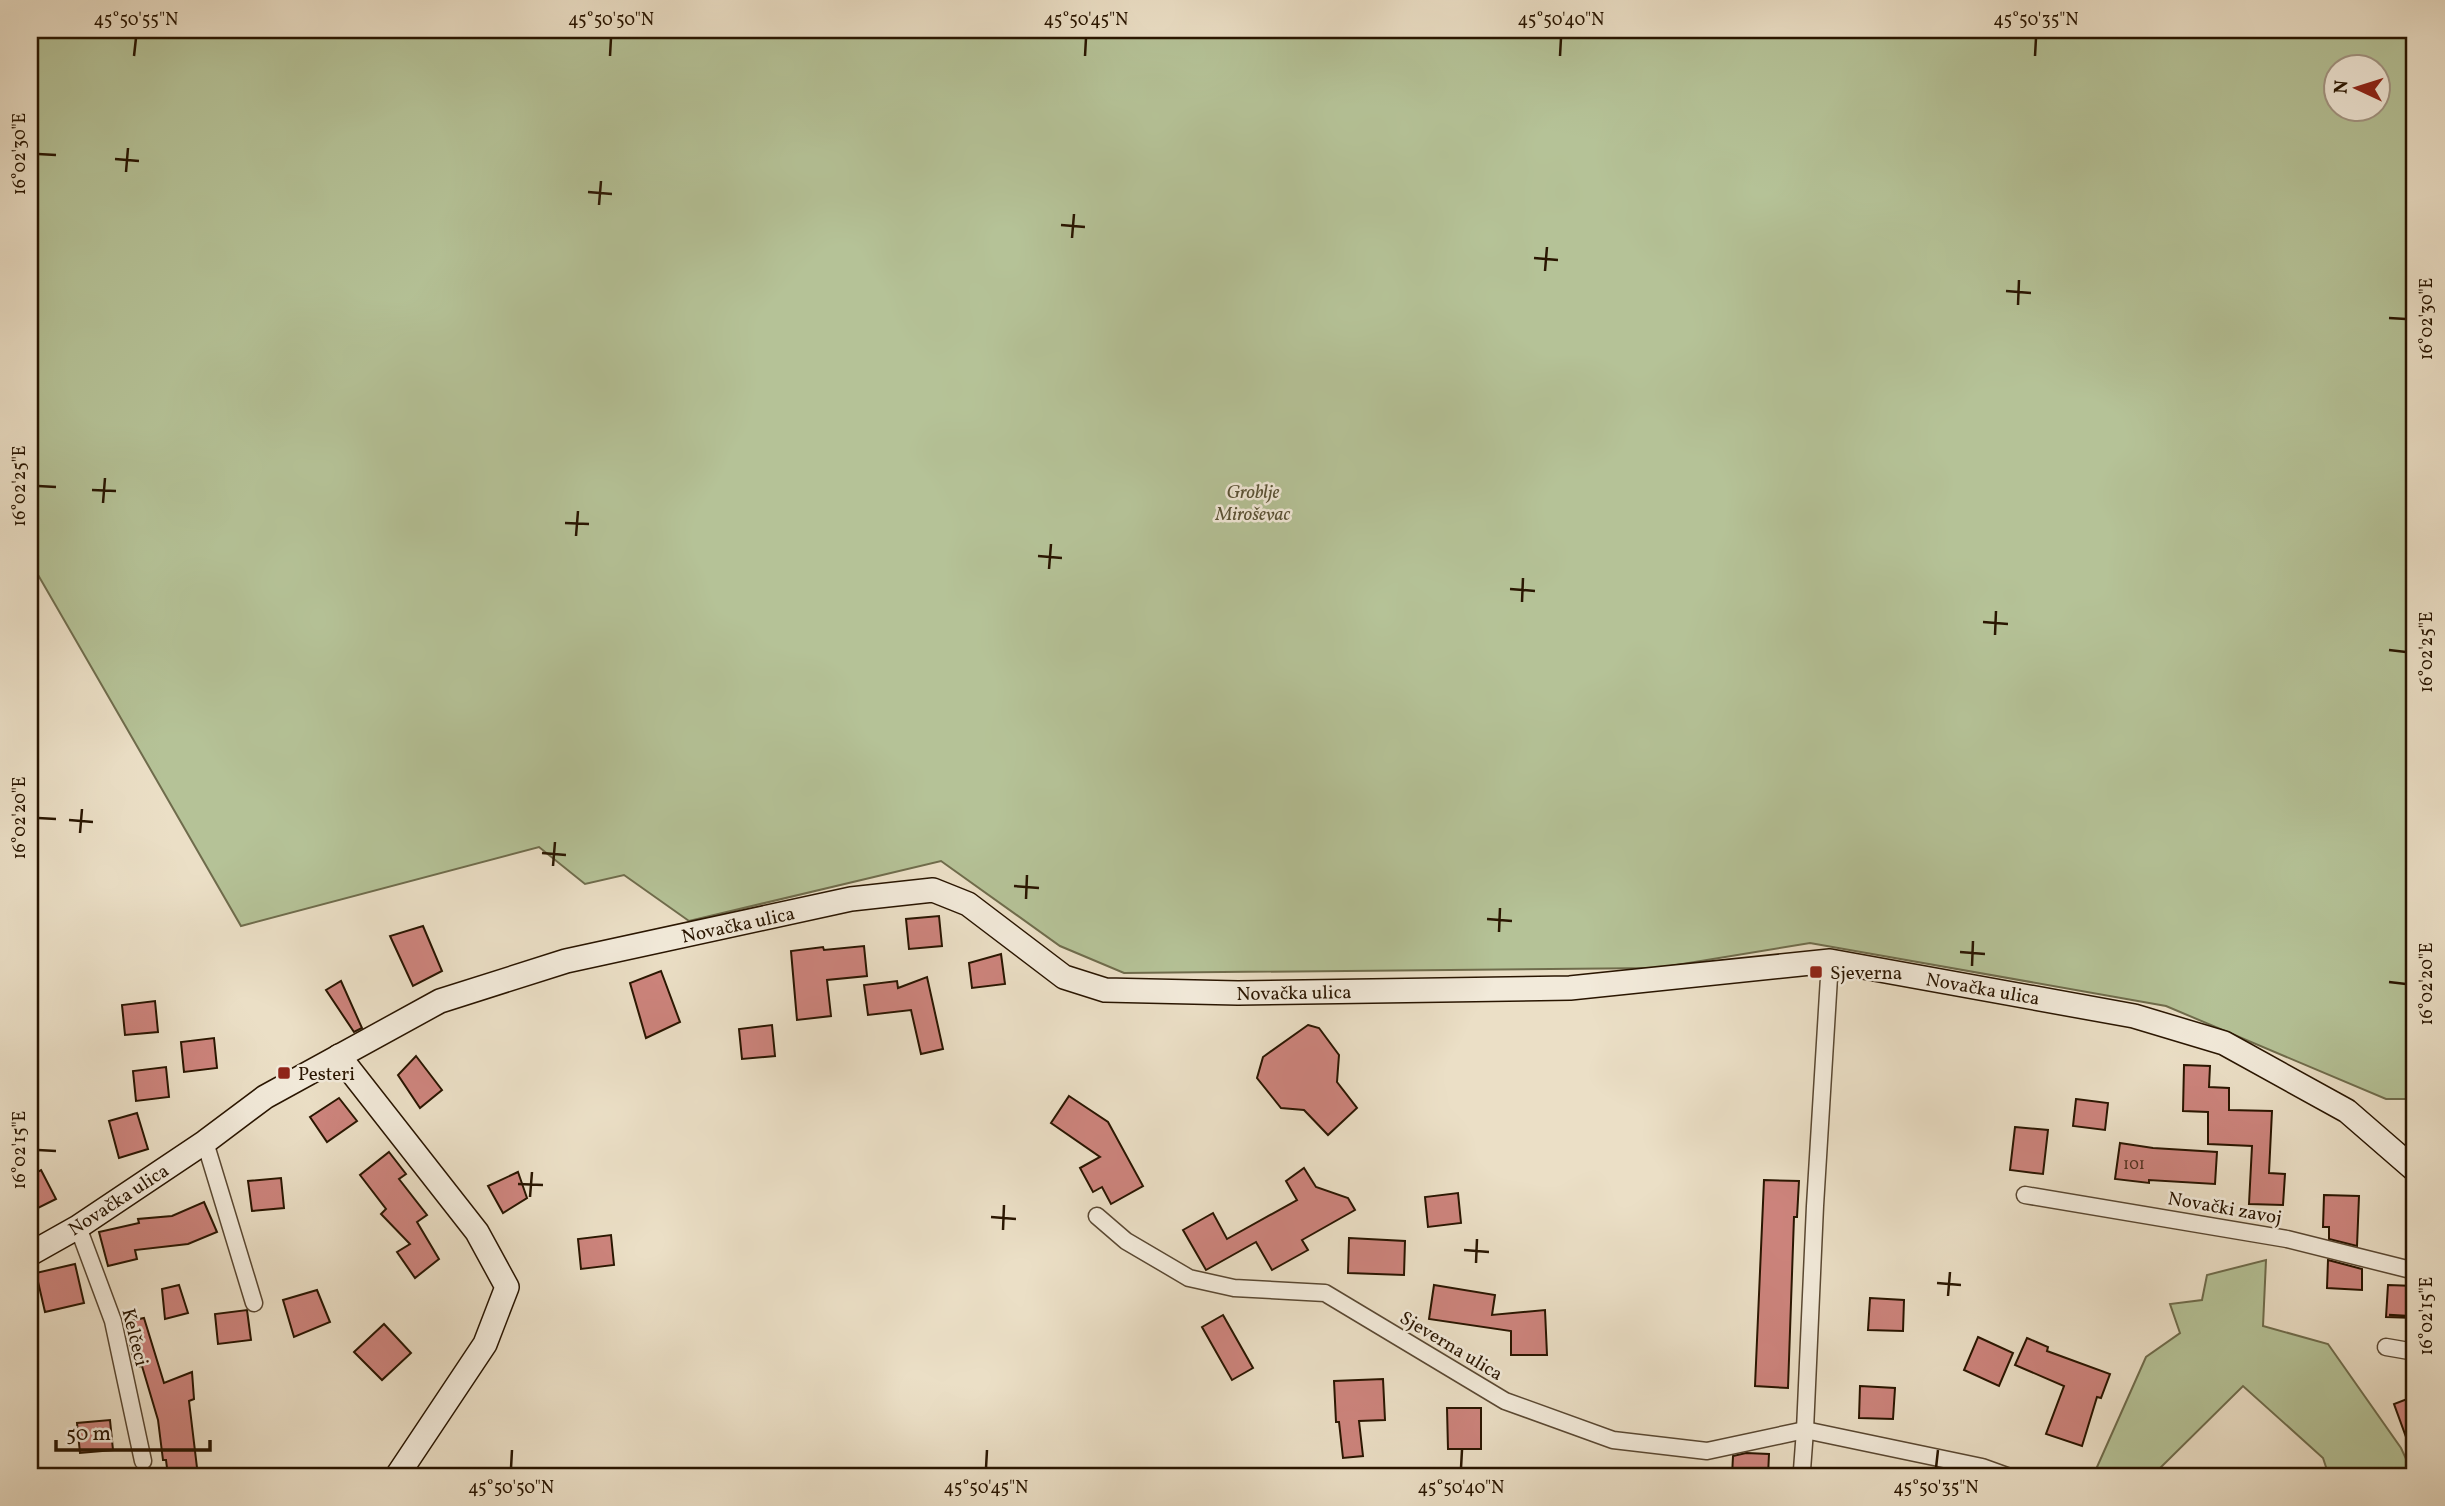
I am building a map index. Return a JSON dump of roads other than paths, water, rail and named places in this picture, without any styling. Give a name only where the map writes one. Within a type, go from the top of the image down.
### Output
[{"type":"street","name":"Novačka ulica","points":[[30,1254],[78,1227],[205,1142],[265,1097],[440,1001],[566,961],[851,899],[933,890],[968,904],[1064,977],[1105,990],[1238,993],[1570,988],[1830,961],[2134,1016],[2224,1043],[2347,1111],[2415,1170]]},
{"type":"street","points":[[1799,1476],[1802,1470],[1805,1430],[1830,961]]},
{"type":"street","points":[[339,1056],[477,1232],[507,1287],[485,1343],[397,1476]]},
{"type":"street","points":[[205,1142],[254,1303]]},
{"type":"street","name":"Novački zavoj","points":[[2025,1195],[2287,1239],[2415,1271]]},
{"type":"street","name":"Sjeverna ulica","points":[[1097,1216],[1126,1241],[1189,1278],[1234,1288],[1325,1293],[1505,1401],[1613,1440],[1707,1451],[1805,1430],[1982,1467],[2007,1476]]},
{"type":"street","name":"Kelčeci","points":[[78,1227],[113,1321],[143,1461]]},
{"type":"street","points":[[2386,1347],[2415,1352]]},
{"type":"place","name":"Sjeverna","points":[[1816,972]]},
{"type":"place","name":"Pesteri","points":[[284,1073]]},
{"type":"park label","name":"Groblje Miroševac","points":[[1253,502]]}]
